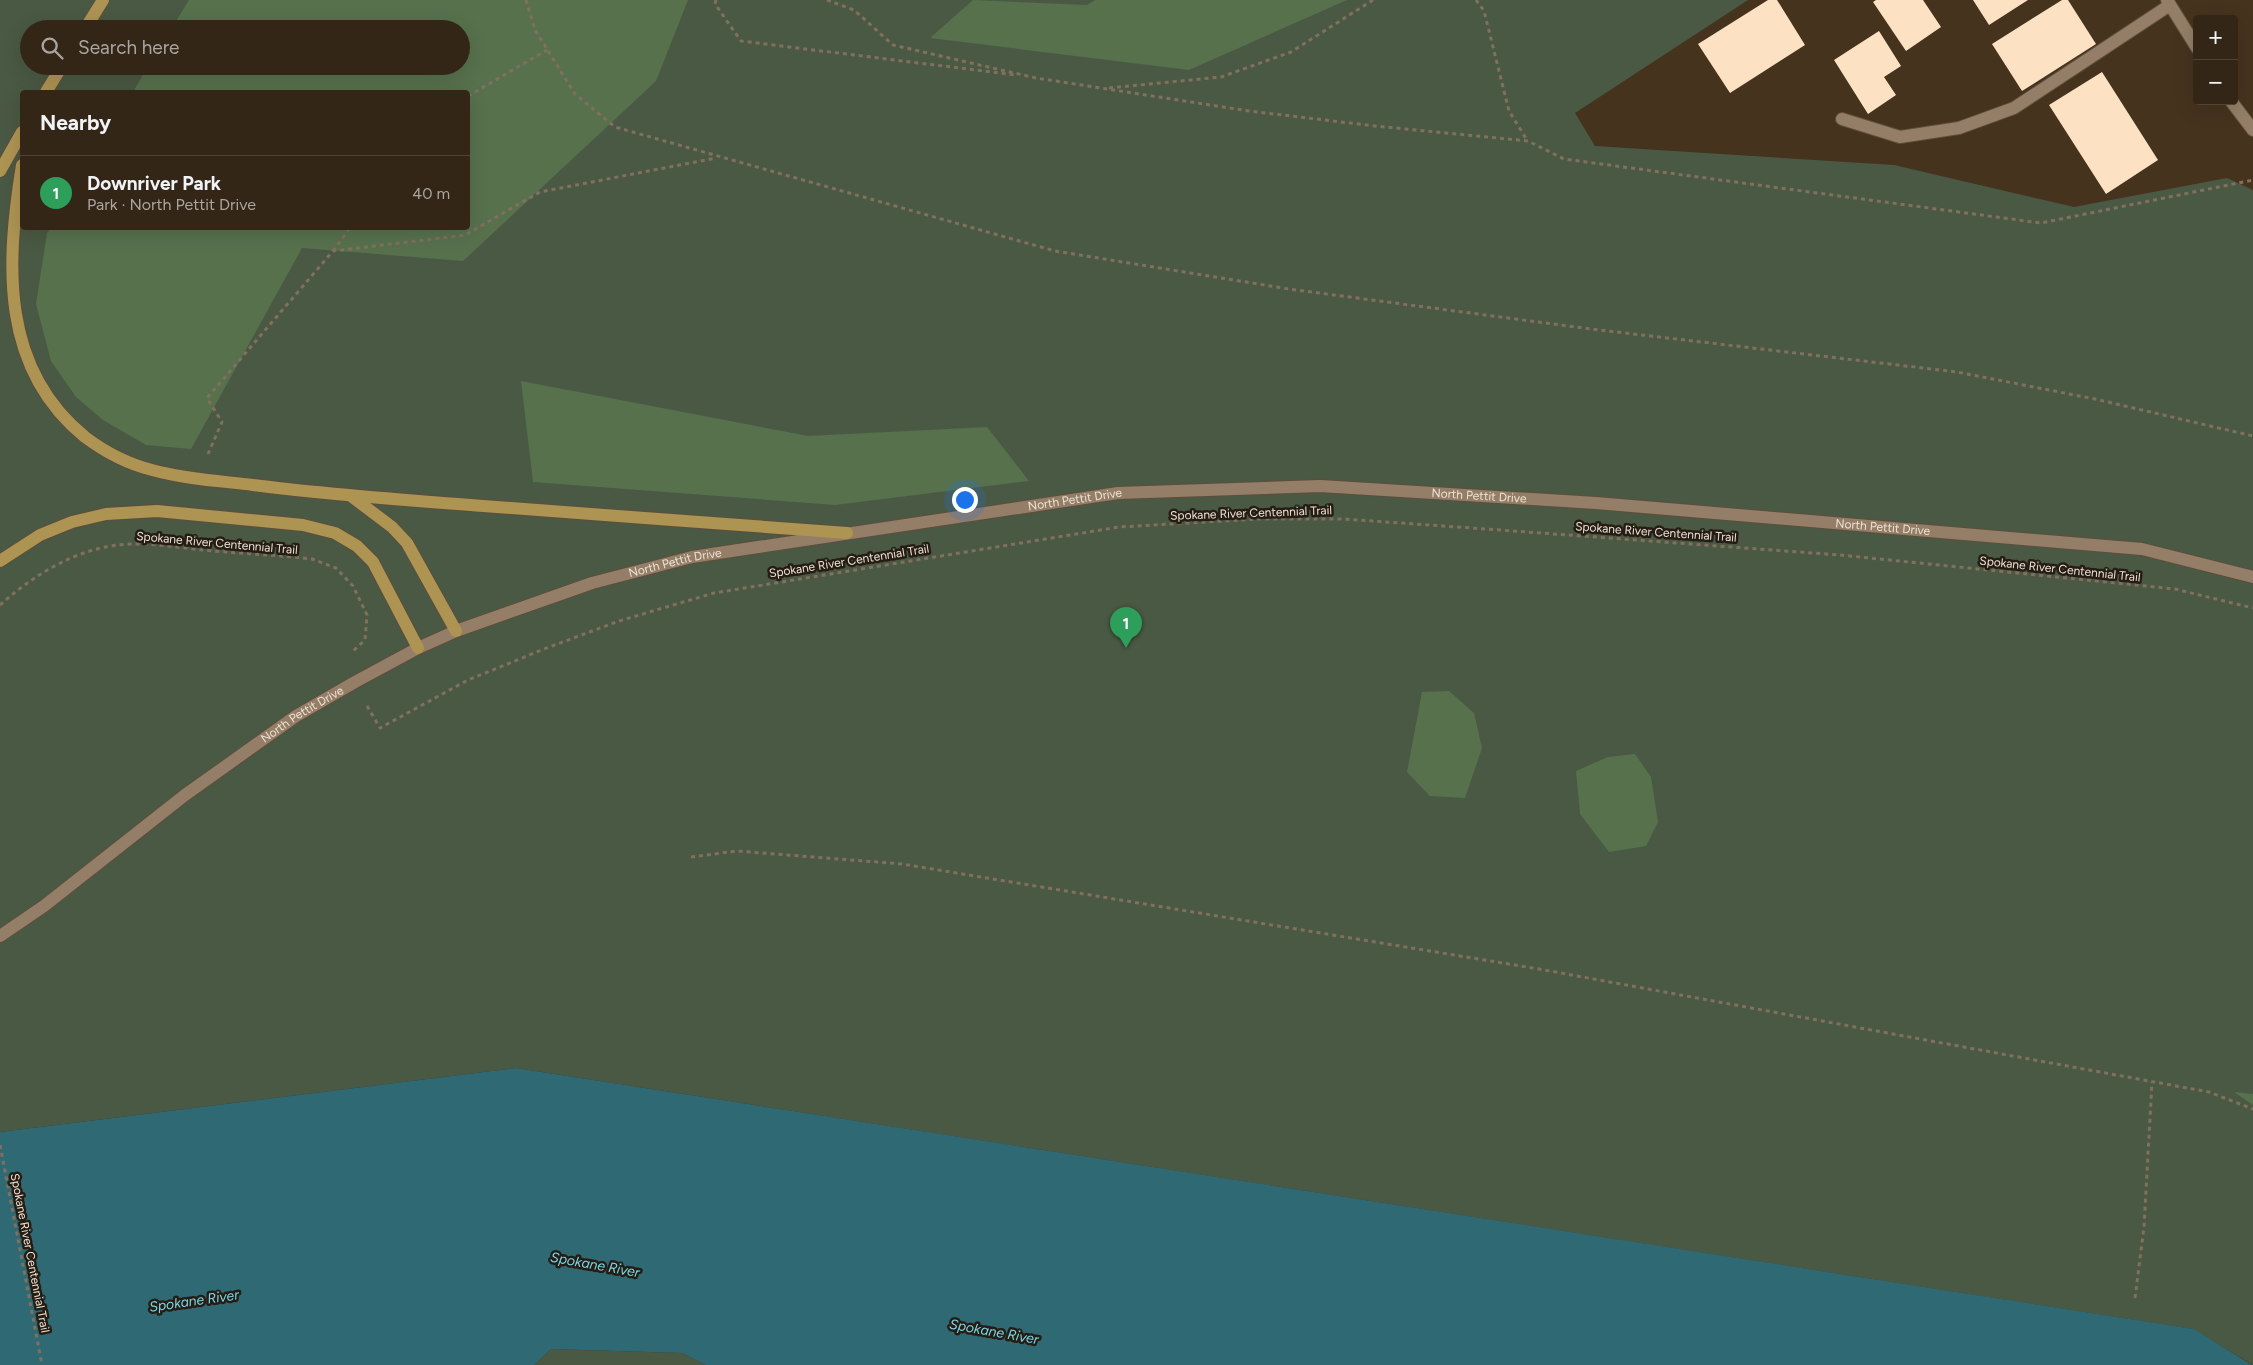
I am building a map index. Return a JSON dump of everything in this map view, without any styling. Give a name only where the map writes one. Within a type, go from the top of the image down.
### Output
[{"type":"main road","points":[[91,20],[103,0]]},
{"type":"main road","points":[[47,90],[56,75]]},
{"type":"main road","points":[[0,155],[20,129]]},
{"type":"main road","points":[[0,171],[20,136]]},
{"type":"main road","points":[[20,177],[14,214],[10,273],[14,318],[22,348],[36,381],[58,410],[84,436],[115,456],[151,470],[194,478],[350,496],[847,533]]},
{"type":"main road","points":[[350,496],[392,527],[407,543],[456,631]]},
{"type":"main road","points":[[0,561],[40,535],[72,522],[106,514],[158,511],[303,525],[336,533],[357,546],[373,562],[418,648]]},
{"type":"street","points":[[1842,119],[1900,137],[1960,128],[2014,108],[2169,2],[2193,41]]},
{"type":"street","points":[[2234,105],[2253,130]]},
{"type":"street","name":"North Pettit Drive","points":[[0,936],[44,906],[184,795],[296,716],[418,648],[456,631],[592,583],[692,557],[1118,494],[1320,486],[1606,504],[2142,549],[2253,577]]},
{"type":"path","points":[[526,0],[535,30],[575,94],[615,127],[1055,251],[1289,289],[1601,330],[1957,372],[2095,399],[2253,436]]},
{"type":"path","points":[[716,0],[715,4],[741,41],[1036,78],[1249,111],[1528,141],[1564,158],[2041,223],[2253,180]]},
{"type":"path","points":[[827,0],[854,10],[893,44],[1036,78]]},
{"type":"path","points":[[1103,88],[1221,77],[1290,52],[1373,0]]},
{"type":"path","points":[[1476,0],[1484,11],[1509,111],[1528,141]]},
{"type":"path","points":[[470,95],[548,50]]},
{"type":"path","points":[[333,251],[465,235],[540,192],[719,157]]},
{"type":"path","points":[[194,478],[205,460],[222,422],[207,398],[333,251],[349,230]]},
{"type":"path","name":"Spokane River Centennial Trail","points":[[374,718],[380,728],[468,680],[544,649],[619,621],[714,593],[1119,528],[1222,521],[1344,519],[1840,555],[2175,589],[2253,608]]},
{"type":"path","name":"Spokane River Centennial Trail","points":[[0,605],[35,576],[67,559],[100,549],[127,545],[136,544],[312,560],[336,568],[354,586],[366,615],[365,640],[352,652],[350,658]]},
{"type":"path","points":[[691,857],[737,851],[902,864],[1539,969],[2209,1092],[2253,1109]]},
{"type":"path","points":[[2135,1298],[2144,1226],[2152,1082]]},
{"type":"path","name":"Spokane River Centennial Trail","points":[[0,1145],[42,1365]]},
{"type":"green space","points":[[0,0],[1748,0],[1575,113],[1595,146],[1894,165],[2074,207],[2227,178],[2253,190],[2253,1365],[2193,1329],[516,1068],[0,1132]]},
{"type":"green space","points":[[189,0],[688,0],[656,81],[463,261],[302,248],[191,449],[146,445],[103,420],[76,397],[51,361],[36,304],[47,233],[49,230],[470,230],[470,90],[134,90],[143,75],[470,75],[470,20],[177,20]]},
{"type":"green space","points":[[973,0],[1087,5],[1095,0],[1347,0],[1189,70],[930,38]]},
{"type":"green space","points":[[521,381],[808,436],[987,427],[1029,481],[835,505],[533,482]]},
{"type":"green space","points":[[1449,691],[1474,713],[1482,748],[1465,798],[1430,796],[1407,772],[1422,692]]},
{"type":"green space","points":[[1635,754],[1651,777],[1658,822],[1646,846],[1609,852],[1580,814],[1576,771],[1608,757]]},
{"type":"green space","points":[[2234,1092],[2253,1094],[2253,1105]]},
{"type":"green space","points":[[551,1349],[682,1353],[706,1365],[534,1365]]},
{"type":"water","name":"Spokane River","points":[[516,1068],[2194,1329],[2252,1365],[706,1365],[682,1353],[551,1349],[534,1365],[0,1365],[0,1132]]},
{"type":"building","points":[[1768,0],[1777,0],[1805,45],[1730,93],[1698,44]]},
{"type":"building","points":[[1876,0],[1923,0],[1941,27],[1906,51],[1873,2]]},
{"type":"building","points":[[1973,0],[2028,0],[1989,25]]},
{"type":"building","points":[[2062,0],[2068,0],[2096,44],[2022,91],[1992,44]]},
{"type":"building","points":[[1879,31],[1901,66],[1884,77],[1896,95],[1868,114],[1834,60]]},
{"type":"building","points":[[2102,72],[2158,160],[2106,194],[2049,105]]},
{"type":"place","name":"Downriver Park","points":[[1126,648]]}]
